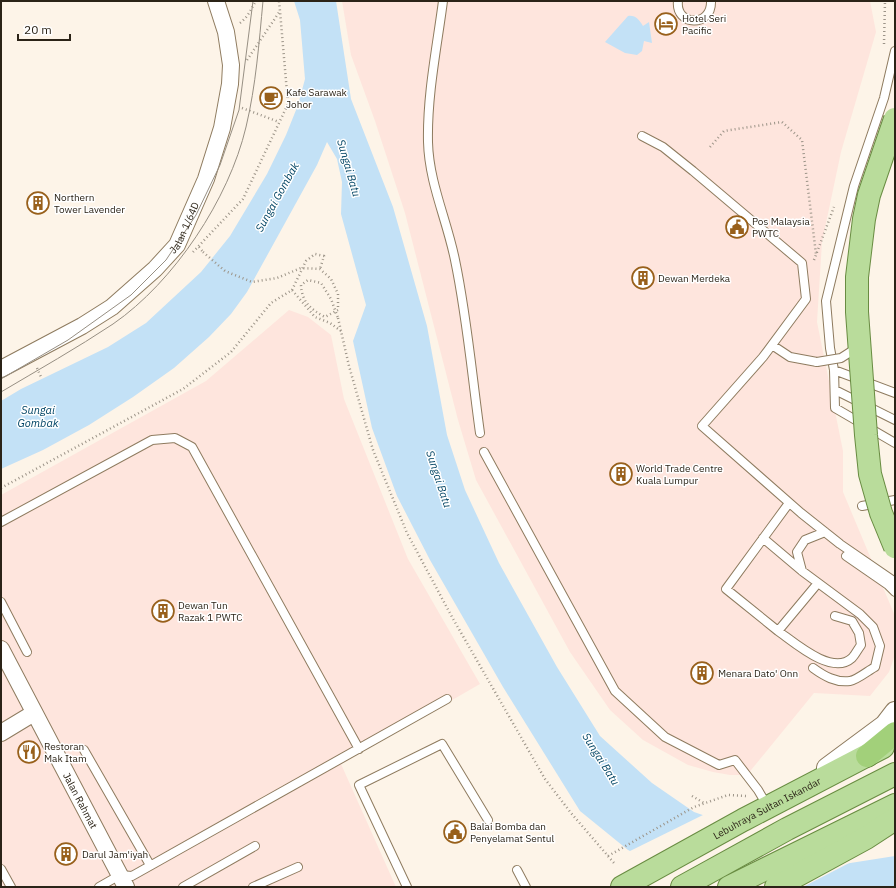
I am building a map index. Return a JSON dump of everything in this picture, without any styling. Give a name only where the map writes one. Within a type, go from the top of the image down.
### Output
[{"type":"highway","points":[[867,756],[895,733]]},
{"type":"highway","points":[[867,756],[895,737]]},
{"type":"main road","points":[[895,119],[869,195],[864,219],[857,277],[859,346],[870,474],[881,513],[895,547]]},
{"type":"main road","name":"Lebuhraya Sultan Iskandar","points":[[631,882],[744,820],[895,741]]},
{"type":"main road","points":[[682,887],[787,829],[895,774]]},
{"type":"main road","points":[[729,887],[895,805]]},
{"type":"main road","points":[[776,887],[866,838],[895,819]]},
{"type":"street","name":"Jalan 1/64D","points":[[1,369],[82,326],[112,307],[156,269],[176,245],[206,179],[222,128],[230,84],[231,65],[226,32],[216,1]]},
{"type":"street","name":"Jalan Rahmat","points":[[1,649],[123,881]]},
{"type":"street","points":[[775,804],[885,725],[895,712]]},
{"type":"street","points":[[1,734],[34,713]]},
{"type":"lane","points":[[443,1],[432,82],[428,142],[429,160],[433,183],[450,238],[456,265],[480,434]]},
{"type":"lane","points":[[676,2],[682,15],[691,20],[696,20],[702,19],[706,16],[711,7],[711,1]]},
{"type":"lane","points":[[895,51],[884,98],[854,186],[826,301],[830,348],[834,370],[835,408],[895,443]]},
{"type":"lane","points":[[642,136],[663,147],[687,166],[802,263],[806,299],[747,376],[702,426],[789,503],[840,544],[895,582]]},
{"type":"lane","points":[[772,344],[790,357],[816,362],[841,358],[859,346]]},
{"type":"lane","points":[[834,370],[895,393]]},
{"type":"lane","points":[[835,390],[895,420]]},
{"type":"lane","points":[[1,522],[152,440],[175,438],[192,448],[359,749]]},
{"type":"lane","points":[[484,452],[615,691],[665,737],[719,765],[735,760],[758,790],[775,804]]},
{"type":"lane","points":[[862,506],[895,500]]},
{"type":"lane","points":[[789,503],[726,589],[778,631],[807,652],[824,662],[838,664],[852,659],[861,645],[859,633],[852,621],[835,616]]},
{"type":"lane","points":[[802,571],[797,552],[805,540],[825,532]]},
{"type":"lane","points":[[763,538],[802,571],[860,614],[873,628],[880,646],[875,667],[852,681],[825,677],[813,668]]},
{"type":"lane","points":[[846,556],[888,585],[895,592]]},
{"type":"lane","points":[[778,631],[818,583]]},
{"type":"lane","points":[[1,602],[27,652]]},
{"type":"lane","points":[[99,887],[123,881],[447,700]]},
{"type":"lane","points":[[407,887],[359,785],[442,744],[488,820]]},
{"type":"lane","points":[[84,750],[150,865]]},
{"type":"lane","points":[[183,887],[255,846]]},
{"type":"lane","points":[[253,887],[298,867]]},
{"type":"lane","points":[[1,868],[11,887]]},
{"type":"lane","points":[[517,870],[526,887]]},
{"type":"path","points":[[250,13],[256,1]]},
{"type":"path","points":[[231,65],[246,61],[280,11]]},
{"type":"path","points":[[244,110],[280,122]]},
{"type":"path","points":[[710,148],[724,131],[782,122],[802,140],[816,255]]},
{"type":"path","points":[[814,261],[835,205]]},
{"type":"path","points":[[199,247],[225,271],[252,282],[277,278],[301,268],[320,269],[331,280],[338,294],[338,310],[332,314],[325,317],[314,311],[302,297],[301,285],[308,280],[321,283],[331,299],[333,306],[336,312],[338,318],[349,366],[373,450],[407,533],[456,624],[545,779],[571,813],[614,863]]},
{"type":"path","points":[[1,488],[183,389],[231,352],[271,303],[292,290],[306,261],[314,254],[324,256],[320,269]]},
{"type":"path","points":[[292,290],[315,317],[330,323],[341,331]]},
{"type":"path","points":[[36,365],[41,377]]},
{"type":"path","points":[[608,856],[694,807],[728,794],[748,796]]},
{"type":"path","points":[[692,796],[704,804]]},
{"type":"shaded area","points":[[342,1],[870,1],[876,32],[841,152],[822,242],[817,322],[843,451],[843,492],[895,616],[895,655],[889,672],[870,696],[814,693],[747,775],[730,775],[688,765],[643,740],[610,710],[570,652],[476,480],[458,420],[405,213],[375,121],[351,55]]},
{"type":"shaded area","points":[[289,310],[308,317],[331,335],[344,399],[408,559],[480,684],[341,764],[396,887],[1,887],[1,495],[206,381]]},
{"type":"water","points":[[294,1],[336,1],[351,99],[393,207],[427,326],[447,435],[465,490],[499,563],[557,667],[600,736],[652,783],[694,812],[844,864],[895,856],[895,887],[698,887],[628,850],[580,811],[503,687],[430,560],[397,496],[372,428],[353,341],[366,305],[341,214],[342,182],[337,159],[327,142],[317,165],[247,292],[231,314],[209,337],[174,368],[133,397],[89,425],[43,450],[1,469],[1,401],[21,389],[108,347],[146,323],[201,272],[230,236],[267,174],[286,135],[298,105],[305,79],[300,20]]},
{"type":"water","points":[[628,16],[635,17],[643,26],[649,22],[652,43],[644,41],[642,51],[637,55],[625,53],[605,42]]},
{"type":"pier","points":[[705,814],[845,862],[853,861],[803,887],[693,887],[628,852]]},
{"type":"tram line","points":[[1,379],[68,340],[131,295],[166,260],[196,215],[220,165],[239,110],[253,1]]},
{"type":"tram line","points":[[1,392],[99,333],[136,306],[157,286],[196,237],[213,210],[227,182],[238,154],[246,127],[255,80],[263,1]]},
{"type":"place","name":"Hotel Seri Pacific","points":[[666,24]]},
{"type":"place","name":"Kafe Sarawak Johor","points":[[271,98]]},
{"type":"place","name":"Northern Tower Lavender","points":[[38,203]]},
{"type":"place","name":"Pos Malaysia PWTC","points":[[737,227]]},
{"type":"place","name":"Dewan Merdeka","points":[[643,278]]},
{"type":"place","name":"World Trade Centre Kuala Lumpur","points":[[621,474]]},
{"type":"place","name":"Dewan Tun Razak 1 PWTC","points":[[163,611]]},
{"type":"place","name":"Menara Dato' Onn","points":[[702,673]]},
{"type":"place","name":"Restoran Mak Itam","points":[[29,752]]},
{"type":"place","name":"Balai Bomba dan Penyelamat Sentul","points":[[455,832]]},
{"type":"place","name":"Darul Jam'iyah","points":[[66,854]]},
{"type":"water label","name":"Sungai Batu","points":[[349,168]]},
{"type":"water label","name":"Sungai Gombak","points":[[277,197]]},
{"type":"water label","name":"Sungai Gombak","points":[[38,416]]},
{"type":"water label","name":"Sungai Batu","points":[[439,479]]},
{"type":"water label","name":"Sungai Batu","points":[[601,759]]}]
